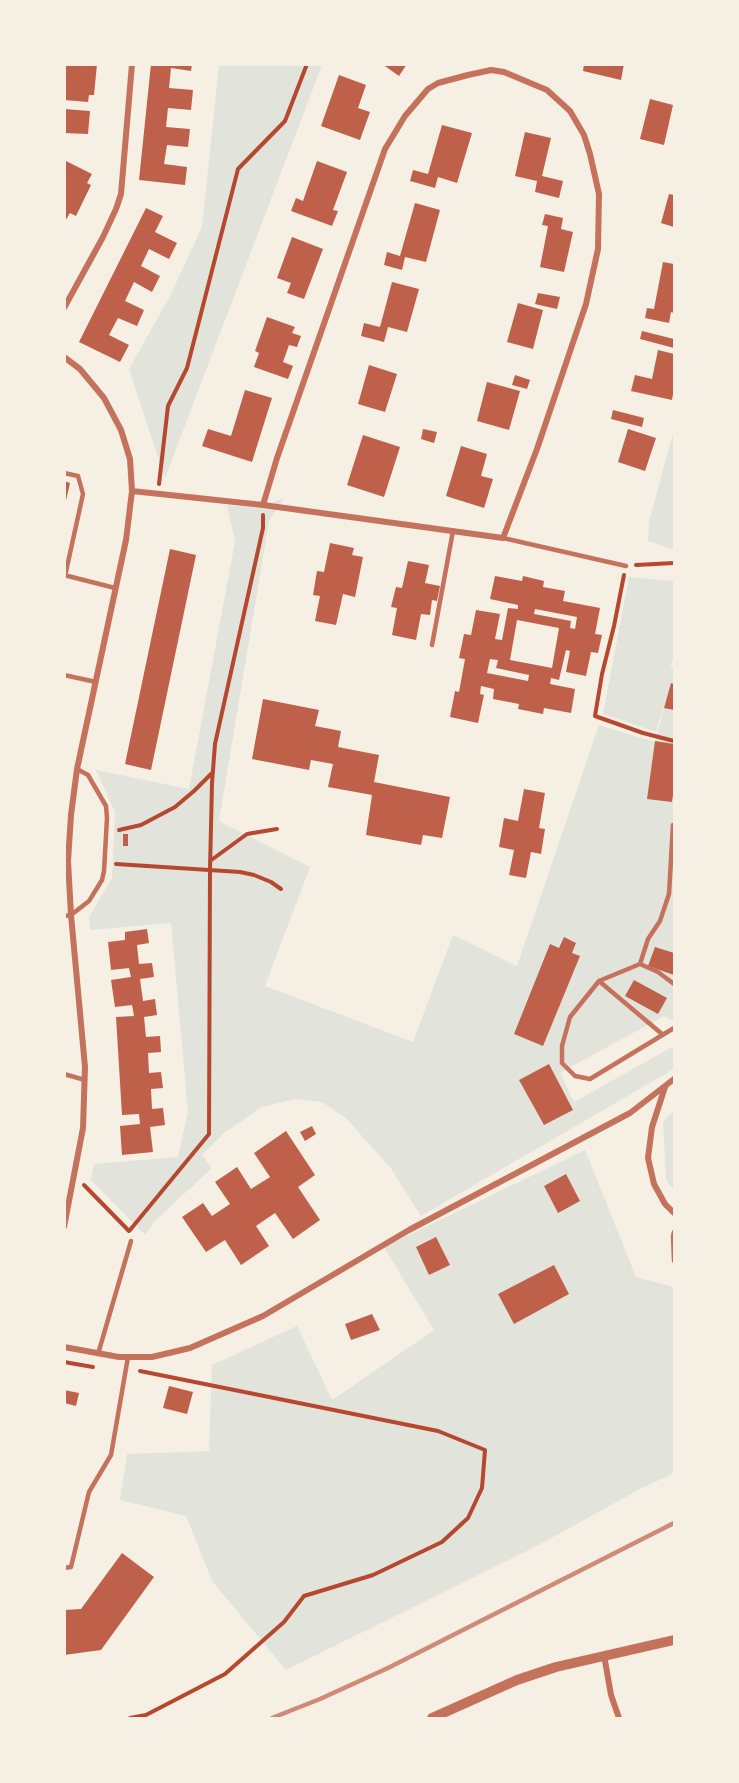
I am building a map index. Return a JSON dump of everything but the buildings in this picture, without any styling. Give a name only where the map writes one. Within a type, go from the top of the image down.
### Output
[{"type":"street","points":[[64,308],[103,237],[121,194],[132,64]]},
{"type":"street","points":[[132,491],[503,538],[537,449],[586,304],[598,249],[599,194],[587,145],[570,111],[548,90],[522,78],[496,70],[455,78],[428,89],[394,132],[386,149],[277,459],[263,506]]},
{"type":"street","points":[[64,357],[80,369],[104,398],[121,430],[130,459],[132,491],[126,540],[68,803],[68,915],[85,1080],[83,1128],[64,1227]]},
{"type":"street","points":[[64,1347],[98,1354],[152,1357],[190,1348],[263,1316],[409,1230],[630,1113],[675,1079]]},
{"type":"street","points":[[665,1086],[652,1127],[648,1158],[654,1184],[665,1204],[675,1213]]},
{"type":"street","points":[[432,1719],[517,1680],[556,1667],[675,1640]]},
{"type":"street","points":[[604,1655],[611,1695],[620,1719]]},
{"type":"lane","points":[[64,473],[78,476],[83,494],[65,575],[115,588]]},
{"type":"lane","points":[[432,645],[453,531]]},
{"type":"lane","points":[[503,538],[626,566]]},
{"type":"lane","points":[[64,675],[96,682]]},
{"type":"lane","points":[[68,915],[89,901],[102,880],[105,863],[106,806],[88,776],[77,769]]},
{"type":"lane","points":[[640,964],[648,939],[660,921],[669,894],[673,825]]},
{"type":"lane","points":[[675,984],[658,972],[640,964],[599,981],[570,1017],[562,1046],[562,1063],[575,1076],[590,1079],[675,1028]]},
{"type":"lane","points":[[599,981],[662,1034]]},
{"type":"lane","points":[[64,1074],[85,1080]]},
{"type":"lane","points":[[675,1232],[673,1236],[675,1261]]},
{"type":"lane","points":[[98,1354],[131,1240]]},
{"type":"lane","points":[[64,1568],[71,1567],[89,1492],[111,1455],[128,1357]]},
{"type":"path","points":[[158,494],[168,406],[187,368],[238,169],[285,121],[307,64]]},
{"type":"path","points":[[129,1231],[209,1134],[210,861],[215,744],[263,528],[263,506]]},
{"type":"path","points":[[674,561],[626,566],[595,716],[643,733],[675,741]]},
{"type":"path","points":[[119,830],[141,825],[175,807],[213,771]]},
{"type":"path","points":[[210,861],[247,834],[277,829]]},
{"type":"path","points":[[105,863],[254,874],[281,890]]},
{"type":"path","points":[[75,1176],[129,1231],[131,1240]]},
{"type":"path","points":[[126,1368],[438,1431],[485,1450],[482,1488],[468,1518],[442,1542],[373,1575],[304,1596],[284,1622],[225,1674],[146,1715],[130,1719]]},
{"type":"shaded area","points":[[219,65],[322,65],[165,478],[129,369],[170,296],[202,227]]},
{"type":"shaded area","points":[[674,429],[674,550],[648,541],[649,522]]},
{"type":"shaded area","points":[[284,498],[269,521],[219,821],[310,867],[265,986],[413,1042],[453,935],[517,966],[599,725],[655,742],[669,690],[656,732],[603,714],[629,577],[674,581],[674,657],[671,664],[672,669],[674,661],[674,1021],[664,1016],[560,1073],[574,1102],[674,1046],[674,1069],[421,1216],[392,1170],[346,1118],[322,1102],[295,1099],[262,1107],[224,1133],[202,1155],[212,1168],[155,1221],[145,1235],[91,1180],[94,1164],[178,1157],[188,1112],[171,923],[90,930],[89,917],[112,878],[115,812],[96,770],[189,789],[235,541],[227,505],[259,508]]},
{"type":"shaded area","points":[[674,1111],[674,1190],[666,1181],[663,1121]]},
{"type":"shaded area","points":[[585,1150],[636,1277],[674,1287],[674,1473],[640,1489],[535,1547],[286,1670],[212,1581],[186,1516],[120,1500],[127,1454],[209,1451],[212,1365],[297,1326],[332,1400],[434,1330],[384,1247]]},
{"type":"railway","points":[[272,1718],[388,1668],[674,1523]]}]
